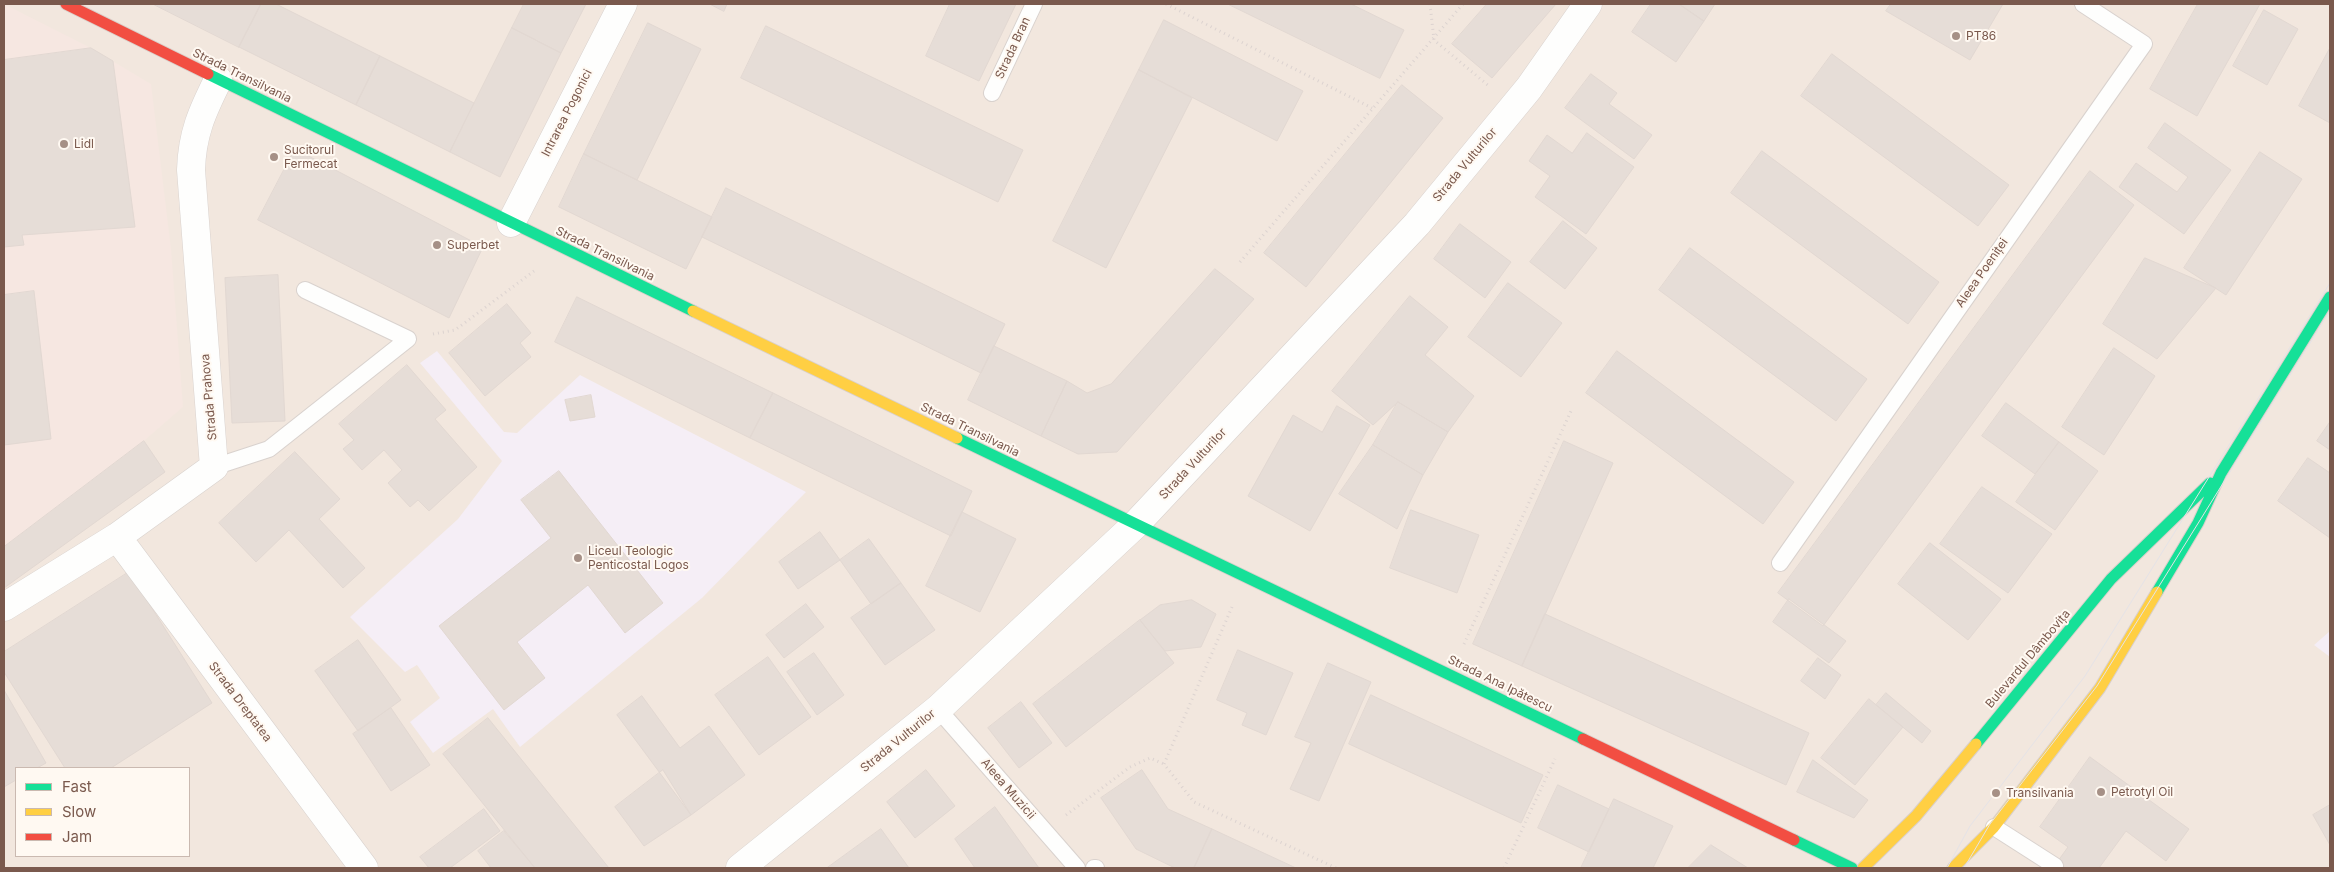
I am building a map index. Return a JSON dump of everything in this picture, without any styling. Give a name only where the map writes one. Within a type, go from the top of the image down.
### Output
[{"type":"street","name":"Strada Transilvania","points":[[68,4],[218,80],[510,223],[1135,525]]},
{"type":"street","name":"Intrarea Pogonici","points":[[510,223],[623,4]]},
{"type":"street","name":"Strada Vulturilor","points":[[740,868],[938,709],[1135,525],[1416,224],[1513,107],[1588,4]]},
{"type":"street","name":"Strada Prahova","points":[[214,467],[190,170],[192,145],[198,123],[218,80]]},
{"type":"street","name":"Bulevardul Dâmbovița","points":[[1952,868],[1994,826],[2100,688],[2198,523],[2221,473],[2330,297]]},
{"type":"street","points":[[4,607],[117,536],[214,467]]},
{"type":"street","name":"Bulevardul Dâmbovița","points":[[1863,868],[1916,816],[2112,579],[2221,473]]},
{"type":"street","name":"Strada Ana Ipătescu","points":[[1135,525],[1852,868]]},
{"type":"street","name":"Strada Dreptatea","points":[[117,536],[364,868]]},
{"type":"lane","name":"Strada Bran","points":[[992,93],[1034,4]]},
{"type":"lane","name":"Aleea Poeniței","points":[[1780,563],[2144,44],[2083,4]]},
{"type":"lane","points":[[214,467],[269,449],[408,339],[305,290]]},
{"type":"lane","name":"Aleea Muzicii","points":[[938,709],[1077,868]]},
{"type":"lane","points":[[1994,826],[2054,866]]},
{"type":"path","points":[[1166,4],[1372,108]]},
{"type":"path","points":[[1430,4],[1434,40],[1513,107]]},
{"type":"path","points":[[1240,262],[1372,108],[1434,40],[1463,4]]},
{"type":"path","points":[[408,339],[455,330],[537,268]]},
{"type":"path","points":[[1464,644],[1571,411]]},
{"type":"path","points":[[1164,764],[1232,607]]},
{"type":"path","points":[[1504,868],[1556,756]]},
{"type":"path","points":[[1045,832],[1130,766],[1150,758],[1164,764],[1194,802],[1336,868]]},
{"type":"shaded area","points":[[4,4],[2330,4],[2330,868],[4,868]]},
{"type":"shaded area","points":[[4,4],[91,48],[151,84],[171,249],[183,407],[144,441],[4,547]]},
{"type":"shaded area","name":"Liceul Teologic Penticostal Logos","points":[[437,351],[504,432],[517,433],[580,375],[806,492],[702,598],[520,747],[493,709],[433,753],[410,722],[440,698],[417,665],[405,672],[350,617],[458,519],[502,461],[420,363]]},
{"type":"shaded area","points":[[2330,631],[2330,657],[2314,645]]},
{"type":"building","points":[[153,4],[261,4],[239,47]]},
{"type":"building","points":[[261,4],[276,4],[380,56],[356,105],[239,47]]},
{"type":"building","points":[[524,4],[586,4],[561,53],[512,28]]},
{"type":"building","points":[[710,4],[727,4],[724,11]]},
{"type":"building","points":[[950,4],[1016,4],[979,81],[926,56]]},
{"type":"building","points":[[1228,4],[1351,4],[1404,30],[1380,78]]},
{"type":"building","points":[[1487,4],[1556,4],[1492,78],[1452,44]]},
{"type":"building","points":[[1651,4],[1679,4],[1704,21],[1676,62],[1632,32]]},
{"type":"building","points":[[1679,4],[1715,4],[1704,21]]},
{"type":"building","name":"PT86","points":[[1891,4],[2003,4],[1970,60],[1886,11]]},
{"type":"building","points":[[2198,4],[2260,4],[2197,116],[2150,89]]},
{"type":"building","points":[[2264,10],[2298,29],[2267,85],[2233,66]]},
{"type":"building","points":[[1164,20],[1303,91],[1277,141],[1139,70]]},
{"type":"building","points":[[648,23],[701,49],[637,180],[584,154]]},
{"type":"building","points":[[766,26],[1023,150],[998,202],[741,78]]},
{"type":"building","points":[[512,28],[561,53],[500,177],[450,152]]},
{"type":"building","name":"Lidl","points":[[91,48],[113,61],[135,227],[22,235],[24,245],[4,247],[4,60]]},
{"type":"building","points":[[2330,48],[2330,123],[2299,106]]},
{"type":"building","points":[[1832,54],[2009,185],[1978,226],[1801,96]]},
{"type":"building","points":[[380,56],[474,103],[450,152],[356,105]]},
{"type":"building","points":[[1139,70],[1192,98],[1106,268],[1053,241]]},
{"type":"building","points":[[1591,74],[1617,93],[1609,104],[1652,135],[1634,159],[1565,108]]},
{"type":"building","points":[[1402,85],[1443,118],[1306,287],[1264,253]]},
{"type":"building","points":[[2165,123],[2231,170],[2184,234],[2119,187],[2136,163],[2177,192],[2188,177],[2148,148]]},
{"type":"building","points":[[1587,133],[1634,167],[1586,234],[1535,197],[1550,176],[1529,161],[1547,135],[1572,153]]},
{"type":"building","points":[[295,149],[483,247],[449,318],[258,220]]},
{"type":"building","points":[[1762,151],[1939,282],[1908,324],[1731,193]]},
{"type":"building","points":[[2260,152],[2302,179],[2226,295],[2184,268]]},
{"type":"building","points":[[584,154],[712,217],[686,269],[559,207]]},
{"type":"building","points":[[2090,171],[2134,205],[1823,626],[1778,593]]},
{"type":"building","points":[[726,188],[1005,324],[981,373],[702,237]]},
{"type":"building","points":[[1563,221],[1597,248],[1565,289],[1530,262]]},
{"type":"building","points":[[1460,224],[1511,262],[1485,298],[1434,259]]},
{"type":"building","points":[[1690,248],[1867,379],[1836,421],[1659,290]]},
{"type":"building","points":[[2145,258],[2216,288],[2157,359],[2103,324]]},
{"type":"building","points":[[1215,269],[1254,299],[1117,452],[1078,454],[1041,436],[1067,381],[1087,393],[1111,384]]},
{"type":"building","points":[[278,275],[285,421],[232,423],[225,278]]},
{"type":"building","points":[[1508,283],[1562,323],[1521,377],[1468,337]]},
{"type":"building","points":[[34,291],[51,439],[4,445],[4,295]]},
{"type":"building","points":[[1410,296],[1448,327],[1425,355],[1474,396],[1448,432],[1398,402],[1373,425],[1332,391]]},
{"type":"building","points":[[577,297],[773,393],[750,438],[555,342]]},
{"type":"building","points":[[507,304],[531,333],[520,343],[531,357],[485,396],[449,353]]},
{"type":"building","points":[[994,346],[1067,381],[1041,436],[968,400]]},
{"type":"building","points":[[2114,348],[2155,376],[2104,455],[2062,427]]},
{"type":"building","points":[[1617,351],[1794,482],[1763,524],[1586,393]]},
{"type":"building","points":[[407,365],[446,410],[435,419],[477,467],[429,511],[418,500],[410,507],[388,483],[402,470],[384,450],[362,470],[343,449],[354,440],[339,424]]},
{"type":"building","points":[[773,393],[972,491],[951,536],[750,438]]},
{"type":"building","points":[[591,395],[595,417],[570,421],[565,400]]},
{"type":"building","points":[[1398,402],[1448,432],[1423,475],[1373,445]]},
{"type":"building","points":[[2006,403],[2059,442],[2035,474],[1982,436]]},
{"type":"building","points":[[1337,406],[1370,425],[1310,531],[1248,496],[1293,415],[1322,432]]},
{"type":"building","points":[[2330,422],[2330,450],[2317,441]]},
{"type":"building","points":[[144,441],[165,472],[4,588],[4,547]]},
{"type":"building","points":[[1564,441],[1613,463],[1522,666],[1473,644]]},
{"type":"building","points":[[2059,442],[2098,471],[2055,530],[2016,502]]},
{"type":"building","points":[[1373,445],[1423,475],[1397,529],[1339,494]]},
{"type":"building","points":[[295,452],[340,499],[319,519],[365,568],[343,588],[289,530],[256,562],[219,523]]},
{"type":"building","points":[[2308,458],[2330,473],[2330,538],[2278,501]]},
{"type":"building","points":[[559,471],[663,603],[625,633],[588,585],[517,642],[545,678],[504,710],[439,626],[551,538],[521,500]]},
{"type":"building","points":[[1982,487],[2052,534],[2008,593],[1940,544]]},
{"type":"building","points":[[1411,510],[1479,535],[1457,593],[1390,568]]},
{"type":"building","points":[[962,512],[1016,539],[980,612],[926,586]]},
{"type":"building","points":[[820,532],[840,560],[798,589],[779,562]]},
{"type":"building","points":[[869,539],[901,583],[871,604],[840,560]]},
{"type":"building","points":[[1930,543],[2001,599],[1968,640],[1898,584]]},
{"type":"building","points":[[129,572],[212,703],[113,767],[64,767],[4,672],[4,652]]},
{"type":"building","points":[[901,583],[935,630],[885,665],[851,618]]},
{"type":"building","points":[[1789,599],[1846,641],[1829,663],[1773,622]]},
{"type":"building","points":[[1192,600],[1216,614],[1201,647],[1165,651],[1140,620],[1160,605]]},
{"type":"building","points":[[806,604],[824,627],[784,658],[766,635]]},
{"type":"building","points":[[1545,614],[1809,733],[1786,785],[1522,666]]},
{"type":"building","points":[[1140,620],[1174,663],[1066,747],[1033,704]]},
{"type":"building","points":[[358,640],[401,700],[358,731],[315,671]]},
{"type":"building","points":[[1238,650],[1293,673],[1266,735],[1242,725],[1247,713],[1217,700]]},
{"type":"building","points":[[814,653],[844,695],[817,715],[787,672]]},
{"type":"building","points":[[768,657],[811,717],[759,755],[715,695]]},
{"type":"building","points":[[1818,658],[1841,675],[1825,699],[1801,681]]},
{"type":"building","points":[[1328,663],[1371,682],[1319,801],[1290,789],[1311,743],[1295,737]]},
{"type":"building","points":[[4,690],[46,763],[39,767],[15,767],[15,781],[4,787]]},
{"type":"building","points":[[1886,693],[1931,731],[1922,743],[1876,705]]},
{"type":"building","points":[[1371,695],[1543,775],[1521,823],[1349,744]]},
{"type":"building","points":[[642,696],[680,748],[709,726],[745,775],[691,815],[617,715]]},
{"type":"building","points":[[1869,699],[1903,727],[1855,785],[1821,758]]},
{"type":"building","points":[[1021,702],[1052,743],[1019,768],[988,728]]},
{"type":"building","points":[[391,708],[430,765],[391,791],[353,734]]},
{"type":"building","points":[[488,718],[609,868],[535,868],[443,754]]},
{"type":"building","name":"Petrotyl Oil","points":[[2090,757],[2189,829],[2166,861],[2126,831],[2099,868],[2053,868],[2068,847],[2040,827]]},
{"type":"building","points":[[1813,760],[1868,800],[1854,818],[1797,792]]},
{"type":"building","points":[[663,770],[691,815],[644,846],[615,807]]},
{"type":"building","points":[[926,770],[955,806],[915,838],[887,802]]},
{"type":"building","points":[[1142,770],[1168,809],[1212,829],[1194,868],[1175,868],[1136,849],[1101,798]]},
{"type":"building","points":[[1558,785],[1609,809],[1589,852],[1538,828]]},
{"type":"building","points":[[1614,799],[1673,826],[1653,868],[1581,868]]},
{"type":"building","points":[[2330,805],[2330,845],[2313,815]]},
{"type":"building","points":[[995,807],[1039,868],[975,868],[955,839]]},
{"type":"building","points":[[484,809],[500,831],[450,868],[429,868],[420,857]]},
{"type":"building","points":[[881,829],[909,868],[827,868]]},
{"type":"building","points":[[1212,829],[1296,868],[1194,868]]},
{"type":"building","points":[[504,831],[535,868],[491,868],[478,851]]},
{"type":"building","points":[[1711,845],[1748,868],[1688,868]]},
{"type":"tram line","points":[[1947,868],[1970,826],[2085,676],[2330,283]]},
{"type":"tram line","points":[[1964,868],[1990,824],[2097,686],[2330,311]]},
{"type":"traffic: fast","points":[[208,74],[693,311]]},
{"type":"traffic: fast","points":[[2157,592],[2198,523],[2221,473],[2330,297]]},
{"type":"traffic: fast","points":[[957,438],[1583,739]]},
{"type":"traffic: fast","points":[[1976,744],[2111,579],[2210,483]]},
{"type":"traffic: fast","points":[[1794,840],[1852,868]]},
{"type":"traffic: slow","points":[[693,311],[957,438]]},
{"type":"traffic: slow","points":[[1953,868],[1994,827],[2100,688],[2157,592]]},
{"type":"traffic: slow","points":[[1863,868],[1916,816],[1976,744]]},
{"type":"traffic: jam","points":[[66,4],[208,74]]},
{"type":"traffic: jam","points":[[1583,739],[1794,840]]},
{"type":"place","name":"PT86","points":[[1956,36]]},
{"type":"place","name":"Lidl","points":[[64,144]]},
{"type":"place","name":"Sucitorul Fermecat","points":[[274,157]]},
{"type":"place","name":"Superbet","points":[[437,245]]},
{"type":"place","name":"Liceul Teologic Penticostal Logos","points":[[578,558]]},
{"type":"place","name":"Petrotyl Oil","points":[[2101,792]]},
{"type":"place","name":"Transilvania","points":[[1996,793]]}]
